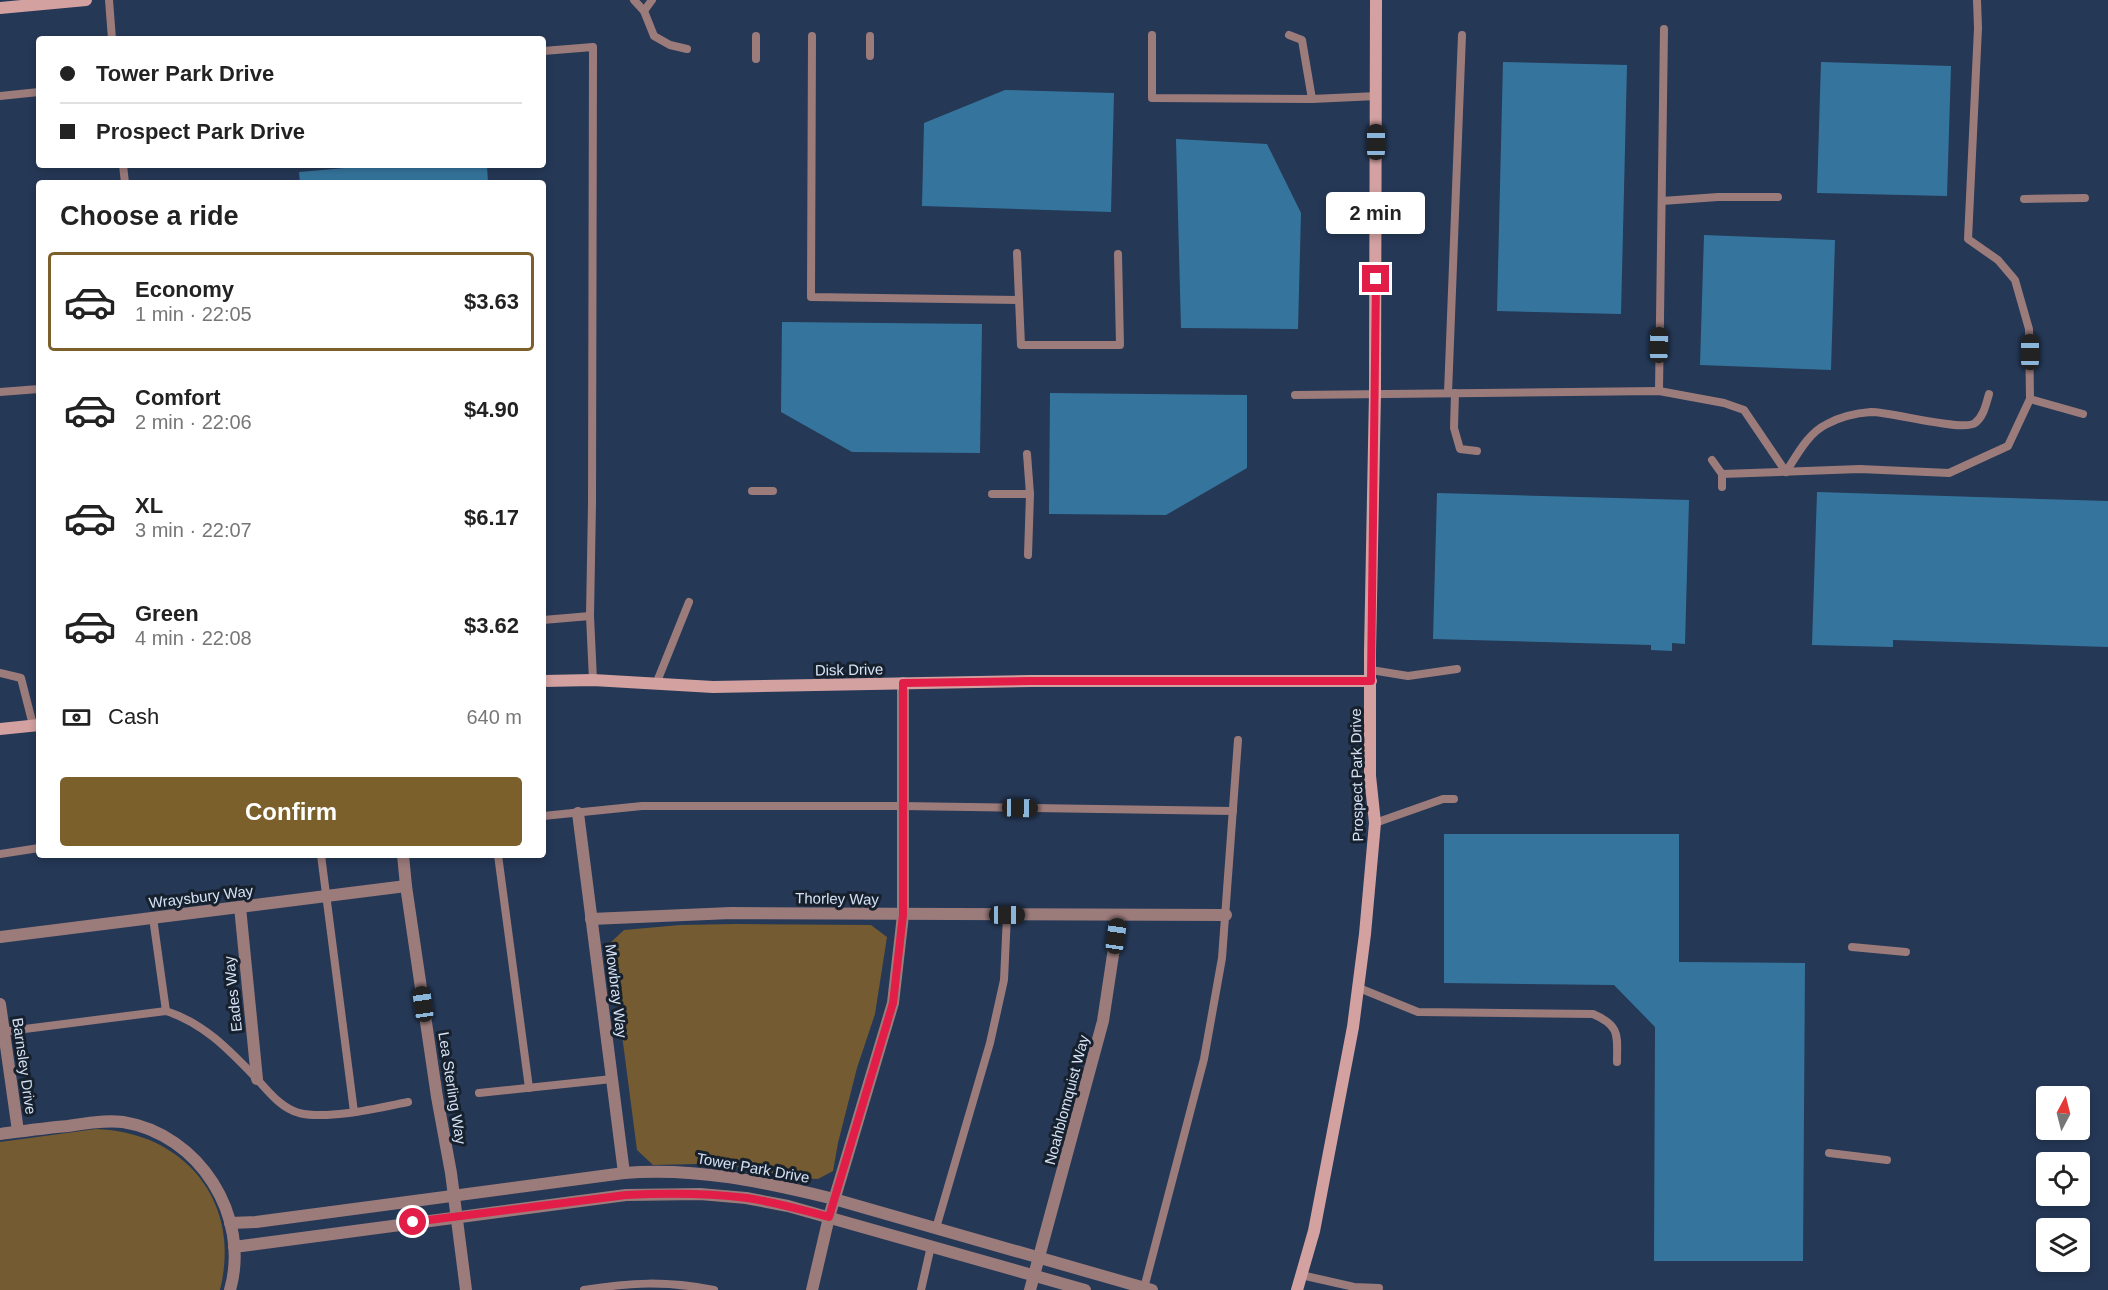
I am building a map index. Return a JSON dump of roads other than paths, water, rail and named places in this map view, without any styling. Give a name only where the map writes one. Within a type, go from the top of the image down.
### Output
[{"type":"street","points":[[0,8],[86,0]]},
{"type":"street","name":"Prospect Park Drive","points":[[1297,1290],[1314,1230],[1353,1028],[1366,925],[1375,823],[1370,776],[1375,393],[1376,0]]},
{"type":"street","name":"Disk Drive","points":[[546,681],[593,680],[713,687],[1371,675]]},
{"type":"street","points":[[812,1290],[834,1199],[893,1003],[903,915],[903,683]]},
{"type":"street","points":[[0,729],[36,725]]},
{"type":"street","name":"Mowbray Way","points":[[578,813],[624,1173]]},
{"type":"street","name":"Lea Sterling Way","points":[[403,858],[466,1290]]},
{"type":"street","name":"Wraysbury Way","points":[[0,937],[406,886]]},
{"type":"street","name":"Eades Way","points":[[240,907],[257,1079]]},
{"type":"street","name":"Thorley Way","points":[[591,919],[731,913],[1226,915]]},
{"type":"street","name":"Noahblomquist Way","points":[[1030,1290],[1103,1021],[1119,915]]},
{"type":"street","name":"Barnsley Drive","points":[[0,1004],[2,1032],[18,1131]]},
{"type":"street","points":[[0,1134],[102,1122],[122,1122],[152,1130],[180,1145],[204,1169],[219,1191],[230,1223],[234,1247],[234,1278],[230,1290]]},
{"type":"street","name":"Tower Park Drive","points":[[230,1223],[256,1222],[454,1197],[624,1173],[684,1171],[719,1174],[834,1199],[1148,1289]]},
{"type":"street","name":"Tower Park Drive","points":[[234,1247],[626,1195],[659,1194],[746,1198],[829,1217],[1084,1290]]},
{"type":"lane","points":[[109,0],[112,36]]},
{"type":"lane","points":[[634,0],[644,11],[654,36],[670,45],[687,49]]},
{"type":"lane","points":[[644,11],[652,0]]},
{"type":"lane","points":[[1722,474],[1860,469],[1949,473],[2008,446],[2030,399],[2029,329],[2015,280],[1998,260],[1968,239],[1978,28],[1977,0]]},
{"type":"lane","points":[[1659,391],[1664,28]]},
{"type":"lane","points":[[1152,35],[1152,98],[1312,99],[1377,96]]},
{"type":"lane","points":[[1289,35],[1302,39],[1312,99]]},
{"type":"lane","points":[[1462,35],[1451,393],[1454,428],[1461,448],[1477,451]]},
{"type":"lane","points":[[756,36],[756,59]]},
{"type":"lane","points":[[812,36],[811,297],[1019,300]]},
{"type":"lane","points":[[870,36],[870,56]]},
{"type":"lane","points":[[546,51],[593,47],[590,616],[593,680]]},
{"type":"lane","points":[[0,96],[36,92]]},
{"type":"lane","points":[[1662,201],[1718,197],[1778,197]]},
{"type":"lane","points":[[2024,199],[2085,198]]},
{"type":"lane","points":[[1017,253],[1021,345],[1120,345],[1118,254]]},
{"type":"lane","points":[[0,392],[36,389]]},
{"type":"lane","points":[[1295,395],[1659,391],[1724,403],[1744,410],[1786,472]]},
{"type":"lane","points":[[1786,472],[1804,444],[1825,425],[1845,417],[1871,412],[1897,414],[1962,426],[1975,424],[1984,411],[1989,394]]},
{"type":"lane","points":[[2030,399],[2083,414]]},
{"type":"lane","points":[[1027,454],[1030,494],[1028,555]]},
{"type":"lane","points":[[1712,460],[1722,474],[1722,487]]},
{"type":"lane","points":[[752,490],[773,491]]},
{"type":"lane","points":[[992,494],[1030,494]]},
{"type":"lane","points":[[656,684],[689,602]]},
{"type":"lane","points":[[546,620],[590,616]]},
{"type":"lane","points":[[1371,675],[1408,676],[1457,669]]},
{"type":"lane","points":[[0,673],[21,678],[36,725]]},
{"type":"lane","points":[[1148,1289],[1204,1059],[1222,958],[1238,740]]},
{"type":"lane","points":[[1375,823],[1443,799],[1454,799]]},
{"type":"lane","points":[[546,816],[642,806],[902,806],[1233,811]]},
{"type":"lane","points":[[0,854],[36,848]]},
{"type":"lane","points":[[321,858],[354,1112]]},
{"type":"lane","points":[[498,858],[529,1088]]},
{"type":"lane","points":[[936,1228],[990,1043],[1004,980],[1007,915]]},
{"type":"lane","points":[[153,918],[166,1011]]},
{"type":"lane","points":[[1852,947],[1906,952]]},
{"type":"lane","points":[[1359,988],[1418,1012],[1593,1014],[1608,1020],[1617,1034],[1617,1062]]},
{"type":"lane","points":[[2,1032],[166,1011],[180,1015],[206,1030],[272,1096],[293,1111],[312,1114],[354,1112],[408,1102]]},
{"type":"lane","points":[[479,1094],[612,1079]]},
{"type":"lane","points":[[1829,1153],[1887,1160]]},
{"type":"lane","points":[[921,1290],[931,1246]]},
{"type":"lane","points":[[1301,1275],[1354,1287],[1379,1288]]},
{"type":"lane","points":[[584,1290],[647,1282],[714,1290]]}]
